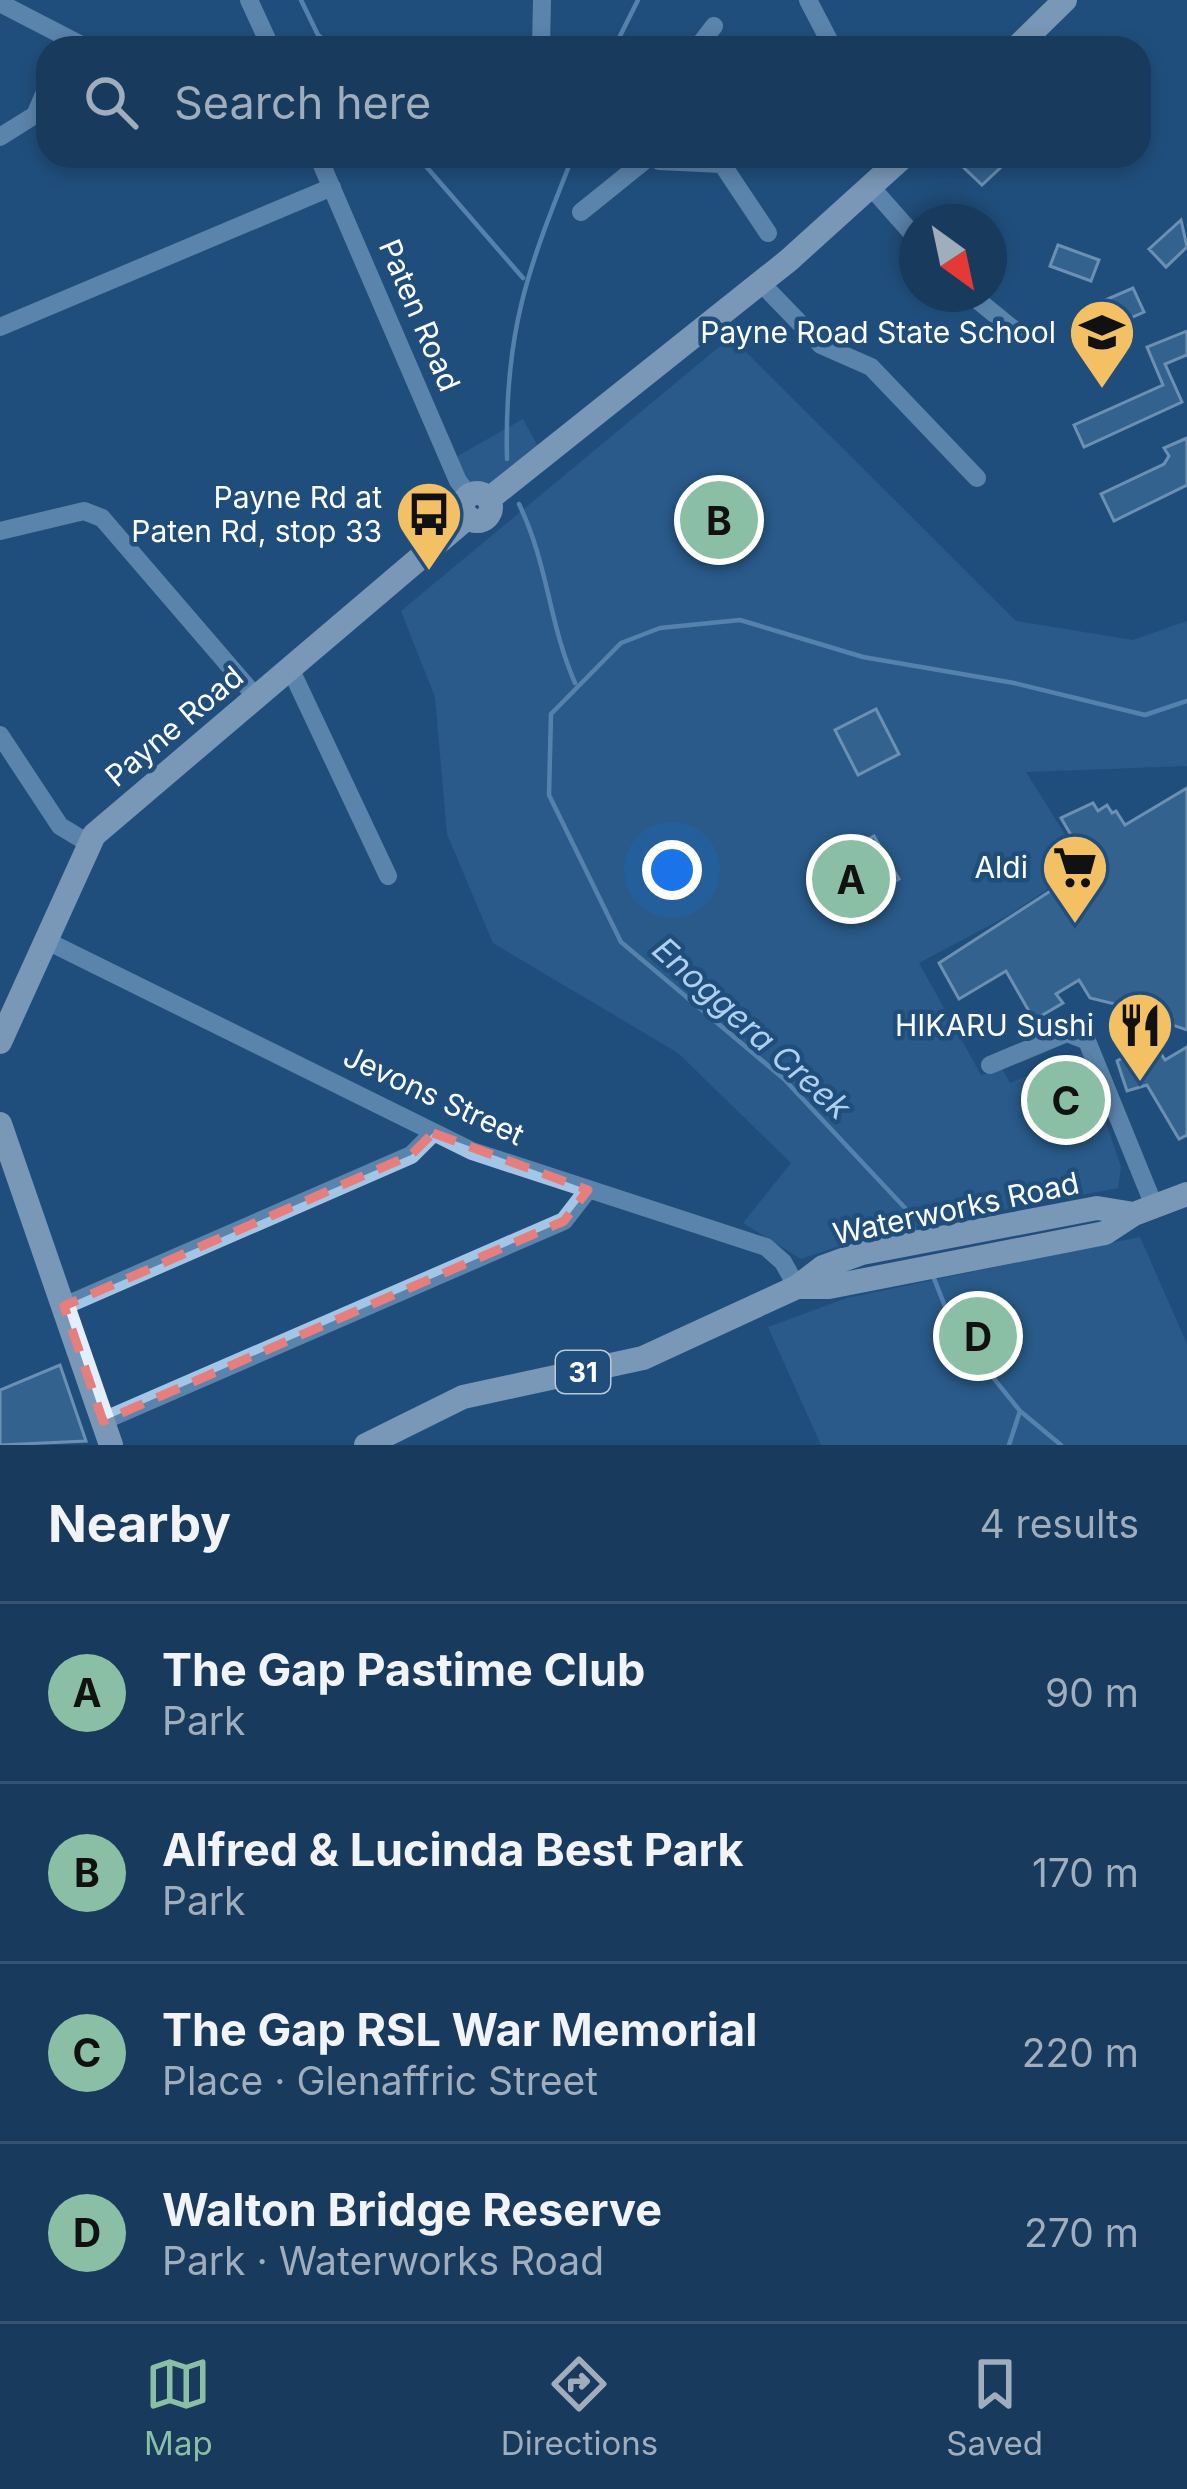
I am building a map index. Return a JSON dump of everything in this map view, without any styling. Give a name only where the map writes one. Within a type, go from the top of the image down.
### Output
[{"type":"main road","points":[[1028,36],[1065,0]]},
{"type":"main road","name":"Payne Road","points":[[0,1042],[88,843],[108,819],[290,668],[476,504],[760,282],[890,168]]},
{"type":"main road","points":[[0,1124],[107,1433]]},
{"type":"main road","name":"Waterworks Road","points":[[796,1287],[829,1287],[1105,1233],[1187,1194]]},
{"type":"main road","name":"Waterworks Road","points":[[366,1445],[463,1397],[643,1358],[796,1287],[823,1267],[874,1250],[1097,1208],[1145,1211]]},
{"type":"street","points":[[250,0],[266,36]]},
{"type":"street","points":[[541,36],[542,0]]},
{"type":"street","points":[[808,0],[827,36]]},
{"type":"street","points":[[6,3],[53,36]]},
{"type":"street","points":[[706,36],[714,26]]},
{"type":"street","points":[[0,136],[36,113]]},
{"type":"street","name":"Paten Road","points":[[324,168],[458,481],[476,504]]},
{"type":"street","points":[[581,212],[639,168]]},
{"type":"street","points":[[725,168],[768,232]]},
{"type":"street","points":[[0,327],[332,187]]},
{"type":"street","points":[[871,188],[899,219]]},
{"type":"street","points":[[760,282],[821,345],[871,367],[977,478]]},
{"type":"street","points":[[992,312],[1018,333]]},
{"type":"street","points":[[0,531],[84,512],[102,518],[256,697]]},
{"type":"street","points":[[290,668],[388,876]]},
{"type":"street","points":[[0,735],[60,826],[88,843]]},
{"type":"street","name":"Jevons Street","points":[[45,940],[433,1133],[588,1190],[766,1247],[783,1262],[796,1287]]},
{"type":"street","points":[[990,1065],[1067,1033],[1087,1042],[1145,1211]]},
{"type":"street","points":[[64,1306],[411,1155],[433,1133]]},
{"type":"street","points":[[107,1433],[563,1221],[588,1190]]},
{"type":"highlighted area","points":[[433,1133],[588,1190],[564,1221],[103,1421],[64,1306],[411,1155]]},
{"type":"shaded area","points":[[731,337],[1016,621],[1133,640],[1187,621],[1187,766],[1026,772],[1084,865],[1009,915],[919,963],[981,1075],[1002,1069],[1010,1083],[1082,1053],[1121,1167],[1118,1188],[872,1235],[801,1259],[743,1223],[791,1163],[678,1053],[493,943],[447,834],[435,697],[401,611]]},
{"type":"shaded area","points":[[523,419],[541,452],[491,485],[469,486],[456,457]]},
{"type":"shaded area","points":[[1140,1237],[1187,1344],[1187,1445],[821,1445],[768,1327],[847,1298]]},
{"type":"building","points":[[964,168],[1000,168],[982,185]]},
{"type":"building","points":[[1181,220],[1187,247],[1166,267],[1149,249]]},
{"type":"building","points":[[1058,245],[1099,260],[1091,281],[1050,266]]},
{"type":"building","points":[[1133,288],[1144,312],[1099,332],[1089,307]]},
{"type":"building","points":[[1187,331],[1187,355],[1165,364],[1182,402],[1084,447],[1074,425],[1163,385],[1147,347]]},
{"type":"building","points":[[1187,438],[1187,485],[1114,521],[1101,494],[1164,464],[1169,456],[1164,448]]},
{"type":"building","points":[[876,709],[899,754],[858,775],[835,730]]},
{"type":"building","points":[[1187,788],[1187,1030],[1135,1012],[1165,1060],[1187,1047],[1187,1135],[1179,1139],[1147,1085],[1127,1091],[1117,1061],[1140,1048],[1115,1004],[1090,998],[1079,980],[1056,994],[1063,1003],[1034,1020],[1006,971],[959,999],[939,963],[1089,866],[1061,818],[1093,803],[1098,811],[1107,805],[1112,813],[1116,811],[1125,825]]},
{"type":"building","points":[[874,836],[899,879],[877,892],[851,849]]},
{"type":"building","points":[[60,1365],[86,1441],[0,1445],[0,1390]]},
{"type":"waterway","points":[[301,0],[319,36]]},
{"type":"waterway","points":[[620,36],[638,0]]},
{"type":"waterway","points":[[427,168],[523,278]]},
{"type":"waterway","points":[[507,459],[514,338],[531,269],[568,168]]},
{"type":"waterway","points":[[519,504],[575,683]]},
{"type":"waterway","name":"Enoggera Creek","points":[[915,1232],[905,1208],[784,1079],[621,942],[549,795],[551,714],[621,643],[660,628],[740,620],[863,657],[1014,683],[1145,715],[1187,701]]},
{"type":"waterway","name":"Enoggera Creek","points":[[933,1276],[954,1329],[1020,1411],[1009,1445]]},
{"type":"waterway","points":[[1020,1411],[1061,1445]]},
{"type":"place","name":"Payne Road State School","points":[[1102,391]]},
{"type":"place","name":"Alfred & Lucinda Best Park","points":[[719,520]]},
{"type":"place","name":"Payne Rd at Paten Rd, stop 33","points":[[429,573]]},
{"type":"place","name":"The Gap Pastime Club","points":[[851,879]]},
{"type":"place","name":"Aldi","points":[[1075,926]]},
{"type":"place","name":"HIKARU Sushi","points":[[1140,1084]]},
{"type":"place","name":"The Gap RSL War Memorial","points":[[1066,1100]]},
{"type":"place","name":"Walton Bridge Reserve","points":[[978,1336]]}]
